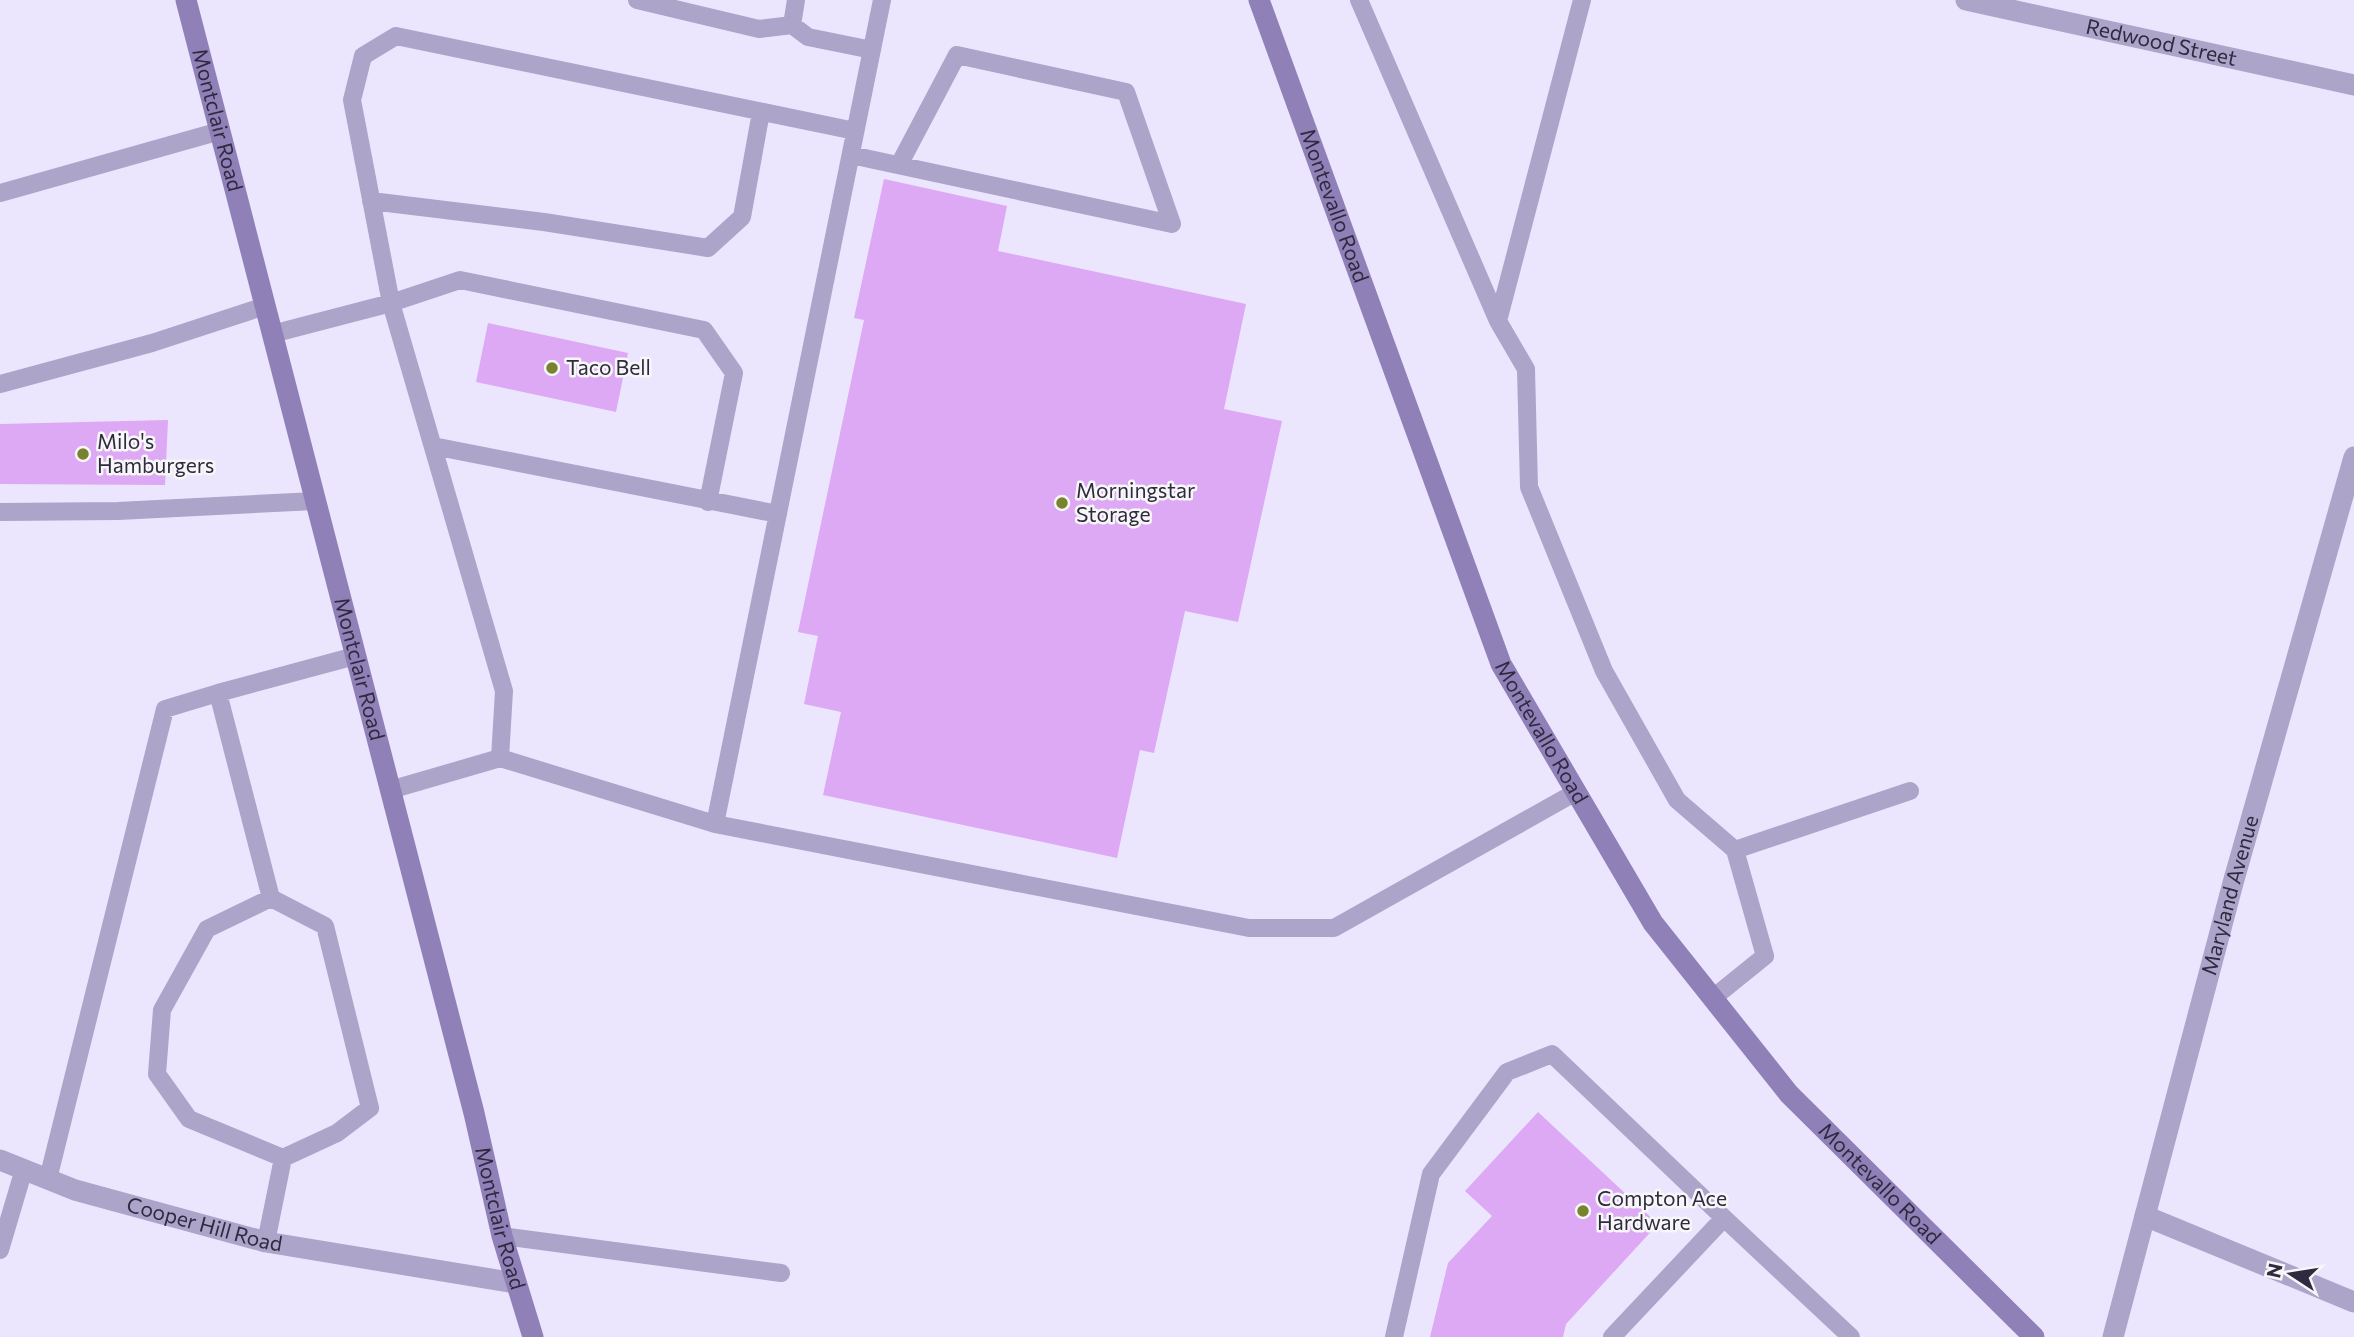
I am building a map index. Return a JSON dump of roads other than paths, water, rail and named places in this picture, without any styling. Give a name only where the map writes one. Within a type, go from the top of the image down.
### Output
[{"type":"main road","name":"Montclair Road","points":[[186,0],[474,1114],[502,1236],[533,1337]]},
{"type":"main road","name":"Montevallo Road","points":[[1259,0],[1501,664],[1653,923],[1789,1094],[2034,1337]]},
{"type":"street","name":"Redwood Street","points":[[1966,0],[2354,85]]},
{"type":"street","name":"Maryland Avenue","points":[[2113,1337],[2233,883],[2354,457]]},
{"type":"street","name":"Cooper Hill Road","points":[[0,1160],[75,1190],[266,1242],[515,1283]]},
{"type":"street","points":[[2145,1216],[2354,1302]]},
{"type":"lane","points":[[637,0],[759,29],[792,25],[808,37],[872,50]]},
{"type":"lane","points":[[792,25],[796,0]]},
{"type":"lane","points":[[715,824],[882,0]]},
{"type":"lane","points":[[1359,0],[1498,321],[1526,369],[1529,487],[1604,671],[1677,800],[1735,850],[1765,956],[1713,998]]},
{"type":"lane","points":[[1498,321],[1582,0]]},
{"type":"lane","points":[[500,758],[504,691],[391,303],[371,201],[352,100],[363,56],[396,36],[855,131]]},
{"type":"lane","points":[[851,155],[1172,224],[1126,92],[957,55],[899,165]]},
{"type":"lane","points":[[371,201],[544,222],[708,248],[741,216],[761,112]]},
{"type":"lane","points":[[0,193],[220,131]]},
{"type":"lane","points":[[272,334],[391,303],[460,280],[704,330],[734,373],[708,502]]},
{"type":"lane","points":[[0,384],[152,343],[265,306]]},
{"type":"lane","points":[[433,446],[778,514]]},
{"type":"lane","points":[[0,513],[118,511],[315,501]]},
{"type":"lane","points":[[48,1179],[165,709],[355,656]]},
{"type":"lane","points":[[218,693],[271,898],[325,926],[370,1108],[337,1133],[282,1158],[189,1119],[157,1074],[162,1010],[207,929],[271,898]]},
{"type":"lane","points":[[390,790],[500,758],[715,824],[1249,928],[1334,928],[1576,792]]},
{"type":"lane","points":[[1735,850],[1910,791]]},
{"type":"lane","points":[[1394,1337],[1431,1174],[1507,1072],[1552,1054],[1851,1337]]},
{"type":"lane","points":[[266,1242],[282,1158]]},
{"type":"lane","points":[[0,1250],[24,1169]]},
{"type":"lane","points":[[1612,1337],[1724,1218]]},
{"type":"lane","points":[[502,1236],[781,1273]]},
{"type":"place","name":"Taco Bell","points":[[552,368]]},
{"type":"place","name":"Milo's Hamburgers","points":[[83,454]]},
{"type":"place","name":"Morningstar Storage","points":[[1062,503]]},
{"type":"place","name":"Compton Ace Hardware","points":[[1583,1211]]}]
